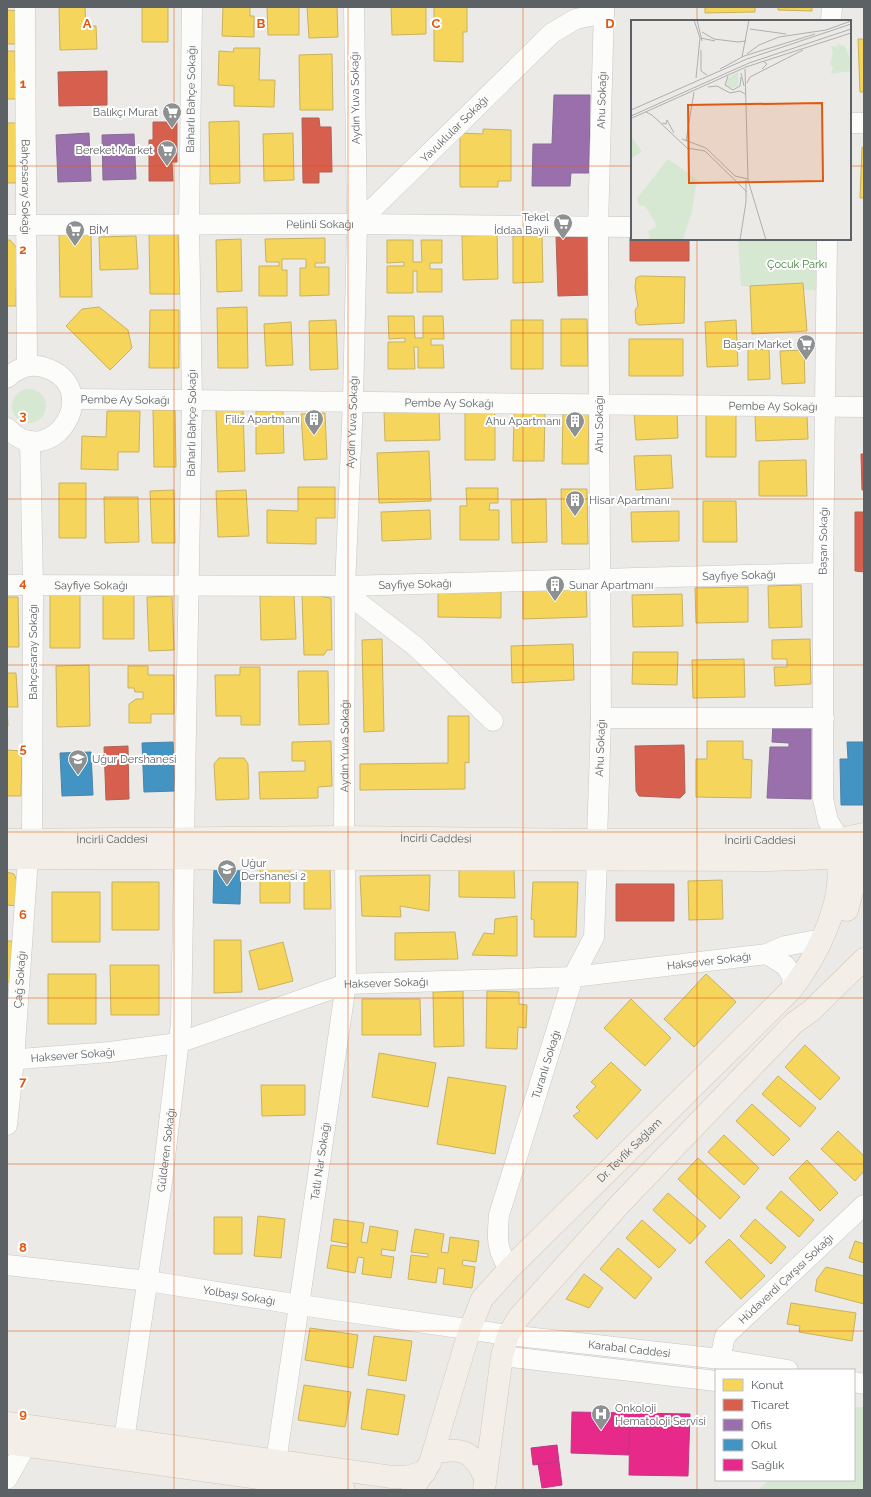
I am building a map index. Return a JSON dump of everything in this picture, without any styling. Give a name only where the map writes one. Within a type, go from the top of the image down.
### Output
[{"type":"main road","name":"İncirli Caddesi","points":[[7,840],[22,852],[184,849],[344,837],[597,850]]},
{"type":"main road","name":"İncirli Caddesi","points":[[184,849],[345,859],[597,850],[852,847]]},
{"type":"main road","name":"Dr. Tevfik Sağlam","points":[[412,1490],[429,1462],[470,1329],[482,1298],[509,1269],[791,990],[822,939],[852,847]]},
{"type":"main road","points":[[485,1484],[502,1356],[508,1335],[519,1317],[621,1203],[786,1034],[794,1023],[804,1006],[844,921],[854,884],[852,847]]},
{"type":"main road","points":[[794,1023],[811,1011],[862,964]]},
{"type":"main road","points":[[7,1423],[276,1462],[392,1477],[406,1477],[451,1449],[462,1451],[477,1461],[485,1484]]},
{"type":"main road","points":[[16,1444],[344,1490]]},
{"type":"street","name":"Bahçesaray Sokağı","points":[[26,7],[27,366]]},
{"type":"street","name":"Baharlı Bahçe Sokağı","points":[[184,849],[192,399],[189,224],[192,7]]},
{"type":"street","name":"Aydın Yuva Sokağı","points":[[344,837],[345,589],[357,224],[354,7]]},
{"type":"street","name":"Yavuklular Sokağı","points":[[552,34],[568,7]]},
{"type":"street","points":[[832,7],[832,20]]},
{"type":"street","name":"Yavuklular Sokağı","points":[[357,224],[552,34],[576,19],[604,10]]},
{"type":"street","name":"Ahu Sokağı","points":[[597,850],[601,718],[598,579],[598,228],[604,10]]},
{"type":"street","points":[[851,123],[864,123]]},
{"type":"street","name":"Pelinli Sokağı","points":[[7,225],[357,224],[598,228],[631,227]]},
{"type":"street","name":"Başarı Sokağı","points":[[826,240],[823,572],[823,799],[828,821],[852,847]]},
{"type":"street","points":[[7,378],[16,370],[27,366],[39,366],[51,369],[62,377],[69,387],[72,399],[72,410],[68,421],[61,430],[52,437],[41,441],[30,441],[20,438],[7,428]]},
{"type":"street","name":"Pembe Ay Sokağı","points":[[72,399],[192,399],[864,407]]},
{"type":"street","name":"Bahçesaray Sokağı","points":[[22,852],[33,585],[30,441]]},
{"type":"street","name":"Sayfiye Sokağı","points":[[7,585],[188,585],[345,589],[823,572]]},
{"type":"street","points":[[345,589],[415,646],[494,721]]},
{"type":"street","points":[[601,718],[824,718]]},
{"type":"street","name":"Gülderen Sokağı","points":[[124,1440],[162,1182],[181,1023],[184,849]]},
{"type":"street","name":"Turanlı Sokağı","points":[[509,1269],[500,1254],[498,1231],[499,1214],[574,977],[594,937],[597,850]]},
{"type":"street","name":"Çağ Sokağı","points":[[7,1125],[22,852]]},
{"type":"street","name":"Tatlı Nar Sokağı","points":[[276,1462],[346,984],[345,859]]},
{"type":"street","name":"Haksever Sokağı","points":[[11,1060],[110,1052],[178,1043],[346,984],[574,977],[767,954],[785,946],[822,939]]},
{"type":"street","points":[[767,954],[786,966],[793,978],[791,990]]},
{"type":"street","name":"Hüdaverdi Çarşısı Sokağı","points":[[720,1359],[726,1336],[864,1205]]},
{"type":"street","name":"Yolbaşı Sokağı","points":[[7,1265],[148,1281],[300,1305],[470,1329]]},
{"type":"street","name":"Karabal Caddesi","points":[[470,1329],[508,1335],[720,1359],[782,1369]]},
{"type":"street","name":"Karabal Caddesi","points":[[502,1356],[715,1381]]},
{"type":"street","points":[[7,1479],[16,1444]]},
{"type":"green space","name":"Çocuk Parkı","points":[[738,240],[823,240],[823,291],[741,286]]},
{"type":"green space","points":[[26,389],[32,389],[41,394],[45,400],[45,412],[41,418],[32,423],[26,423],[17,418],[12,409],[12,403],[17,394]]},
{"type":"green space","points":[[855,1407],[864,1407],[864,1490],[758,1490],[768,1481],[855,1481]]},
{"type":"building: Konut","points":[[59,7],[85,7],[86,26],[96,26],[97,49],[60,50]]},
{"type":"building: Konut","points":[[142,7],[168,7],[168,42],[142,42]]},
{"type":"building: Konut","points":[[223,7],[250,7],[250,16],[254,16],[254,37],[222,36]]},
{"type":"building: Konut","points":[[267,7],[299,7],[299,35],[268,35]]},
{"type":"building: Konut","points":[[307,7],[337,7],[338,37],[309,38]]},
{"type":"building: Konut","points":[[391,7],[426,7],[426,34],[392,35]]},
{"type":"building: Konut","points":[[434,7],[467,7],[467,32],[463,32],[463,62],[434,61]]},
{"type":"building: Konut","points":[[705,7],[755,7],[755,12],[705,13]]},
{"type":"building: Konut","points":[[778,7],[812,7],[812,11],[778,10]]},
{"type":"building: Konut","points":[[7,10],[20,11],[19,44],[7,44]]},
{"type":"building: Konut","points":[[858,39],[864,39],[864,92],[860,92]]},
{"type":"building: Konut","points":[[234,48],[260,48],[259,80],[275,80],[274,107],[234,106],[234,86],[218,85],[219,51],[233,52]]},
{"type":"building: Konut","points":[[7,51],[15,51],[16,99],[7,99]]},
{"type":"building: Konut","points":[[332,54],[333,110],[300,110],[299,55]]},
{"type":"building: Konut","points":[[239,121],[240,183],[210,184],[209,122]]},
{"type":"building: Konut","points":[[7,123],[19,123],[20,183],[7,183]]},
{"type":"building: Konut","points":[[483,129],[511,130],[511,181],[498,181],[498,187],[460,187],[460,133],[483,134]]},
{"type":"building: Konut","points":[[293,133],[294,180],[264,181],[263,134]]},
{"type":"building: Konut","points":[[862,147],[864,147],[864,198],[860,198]]},
{"type":"building: Konut","points":[[59,232],[91,232],[92,297],[60,297]]},
{"type":"building: Konut","points":[[178,233],[180,294],[150,294],[149,234]]},
{"type":"building: Konut","points":[[497,235],[498,279],[463,280],[462,236]]},
{"type":"building: Konut","points":[[542,235],[543,282],[513,283],[513,236]]},
{"type":"building: Konut","points":[[136,236],[138,269],[100,270],[99,237]]},
{"type":"building: Konut","points":[[325,238],[325,263],[315,263],[315,267],[329,267],[329,295],[300,296],[300,268],[306,268],[306,259],[282,259],[282,270],[287,270],[287,296],[259,296],[259,266],[279,266],[279,262],[266,262],[265,239]]},
{"type":"building: Konut","points":[[241,239],[242,291],[217,292],[216,240]]},
{"type":"building: Konut","points":[[7,240],[10,240],[17,248],[16,306],[7,306]]},
{"type":"building: Konut","points":[[387,240],[413,240],[413,262],[422,262],[421,240],[442,240],[442,263],[430,263],[430,269],[442,269],[442,292],[417,292],[417,271],[413,271],[413,293],[387,293],[387,266],[404,266],[404,262],[387,263]]},
{"type":"building: Konut","points":[[640,276],[685,277],[684,323],[639,325],[636,323],[635,310],[638,306],[635,287],[636,278]]},
{"type":"building: Konut","points":[[803,283],[807,331],[752,334],[750,286]]},
{"type":"building: Konut","points":[[99,307],[128,330],[132,348],[110,370],[66,326],[82,309]]},
{"type":"building: Konut","points":[[247,307],[248,368],[218,368],[217,308]]},
{"type":"building: Konut","points":[[150,310],[179,310],[179,368],[149,368]]},
{"type":"building: Konut","points":[[388,316],[414,316],[415,338],[423,338],[423,316],[443,316],[444,339],[431,339],[431,345],[443,345],[444,368],[418,368],[418,347],[414,347],[415,369],[388,369],[388,342],[405,342],[405,338],[389,339]]},
{"type":"building: Konut","points":[[561,319],[587,319],[588,366],[561,366]]},
{"type":"building: Konut","points":[[336,320],[338,369],[310,370],[309,321]]},
{"type":"building: Konut","points":[[511,320],[543,320],[543,369],[511,369]]},
{"type":"building: Konut","points":[[736,320],[738,366],[707,367],[705,322]]},
{"type":"building: Konut","points":[[291,322],[293,365],[266,366],[264,324]]},
{"type":"building: Konut","points":[[629,339],[683,339],[683,376],[629,376]]},
{"type":"building: Konut","points":[[748,349],[769,350],[770,379],[748,380]]},
{"type":"building: Konut","points":[[804,350],[805,383],[782,384],[780,351]]},
{"type":"building: Konut","points":[[439,409],[440,440],[385,441],[384,411]]},
{"type":"building: Konut","points":[[153,410],[175,410],[176,467],[154,467]]},
{"type":"building: Konut","points":[[216,410],[243,410],[245,471],[218,472]]},
{"type":"building: Konut","points":[[677,410],[678,438],[636,440],[634,412]]},
{"type":"building: Konut","points":[[107,411],[140,411],[139,452],[118,452],[118,470],[81,469],[82,436],[106,437]]},
{"type":"building: Konut","points":[[256,411],[283,411],[284,453],[256,454]]},
{"type":"building: Konut","points":[[465,411],[495,411],[495,460],[465,460]]},
{"type":"building: Konut","points":[[706,411],[736,411],[736,457],[706,457]]},
{"type":"building: Konut","points":[[514,412],[545,412],[544,461],[513,461]]},
{"type":"building: Konut","name":"Ahu Apartmanı","points":[[563,412],[589,412],[588,464],[562,464]]},
{"type":"building: Konut","name":"Filiz Apartmanı","points":[[325,413],[327,459],[304,460],[301,414]]},
{"type":"building: Konut","points":[[807,414],[808,439],[756,441],[755,415]]},
{"type":"building: Konut","points":[[429,451],[431,501],[379,503],[377,453]]},
{"type":"building: Konut","points":[[671,455],[673,488],[636,490],[634,456]]},
{"type":"building: Konut","points":[[806,460],[807,496],[759,496],[759,461]]},
{"type":"building: Konut","points":[[59,483],[86,483],[86,538],[59,538]]},
{"type":"building: Konut","points":[[298,487],[335,487],[335,518],[316,518],[316,544],[267,543],[267,510],[298,511]]},
{"type":"building: Konut","points":[[466,488],[498,488],[498,503],[490,503],[489,510],[499,510],[499,540],[460,540],[460,506],[467,506]]},
{"type":"building: Konut","name":"Hisar Apartmanı","points":[[561,489],[587,489],[588,544],[562,544]]},
{"type":"building: Konut","points":[[174,490],[175,543],[152,543],[150,491]]},
{"type":"building: Konut","points":[[246,490],[249,536],[218,537],[216,491]]},
{"type":"building: Konut","points":[[104,497],[138,497],[139,542],[105,543]]},
{"type":"building: Konut","points":[[546,499],[547,542],[512,543],[511,500]]},
{"type":"building: Konut","points":[[703,501],[736,501],[737,542],[703,542]]},
{"type":"building: Konut","points":[[430,510],[431,539],[382,541],[381,512]]},
{"type":"building: Konut","points":[[679,511],[679,541],[632,542],[631,512]]},
{"type":"building: Konut","points":[[438,585],[501,586],[501,618],[438,617]]},
{"type":"building: Konut","name":"Sunar Apartmanı","points":[[586,585],[587,617],[523,619],[523,586]]},
{"type":"building: Konut","points":[[801,585],[802,627],[769,628],[768,586]]},
{"type":"building: Konut","points":[[748,587],[748,622],[696,623],[695,588]]},
{"type":"building: Konut","points":[[50,594],[80,595],[80,648],[50,648]]},
{"type":"building: Konut","points":[[321,594],[323,597],[331,598],[332,650],[327,650],[324,655],[304,655],[302,595]]},
{"type":"building: Konut","points":[[682,594],[683,626],[633,627],[632,595]]},
{"type":"building: Konut","points":[[103,595],[134,595],[134,639],[103,639]]},
{"type":"building: Konut","points":[[294,595],[296,639],[261,640],[260,596]]},
{"type":"building: Konut","points":[[172,596],[174,650],[149,651],[147,597]]},
{"type":"building: Konut","points":[[7,597],[18,597],[19,647],[7,647]]},
{"type":"building: Konut","points":[[382,639],[384,731],[364,732],[362,640]]},
{"type":"building: Konut","points":[[810,639],[811,684],[775,686],[774,667],[787,667],[787,659],[772,659],[772,640]]},
{"type":"building: Konut","points":[[573,644],[574,680],[512,683],[511,646]]},
{"type":"building: Konut","points":[[633,652],[678,652],[677,685],[632,684]]},
{"type":"building: Konut","points":[[744,659],[745,697],[693,698],[692,660]]},
{"type":"building: Konut","points":[[89,665],[90,726],[57,727],[56,666]]},
{"type":"building: Konut","points":[[128,666],[148,666],[148,675],[174,675],[174,714],[151,714],[151,723],[129,723],[129,704],[136,699],[143,699],[143,692],[135,692],[134,688],[128,688]]},
{"type":"building: Konut","points":[[240,667],[260,667],[260,725],[241,725],[241,716],[216,716],[215,675],[240,675]]},
{"type":"building: Konut","points":[[298,671],[328,671],[329,724],[299,725]]},
{"type":"building: Konut","points":[[7,673],[16,673],[18,707],[7,707]]},
{"type":"building: Konut","points":[[448,716],[469,716],[469,763],[465,762],[465,789],[360,790],[360,764],[448,763]]},
{"type":"building: Konut","points":[[331,741],[332,786],[318,787],[318,798],[260,799],[259,772],[305,771],[305,761],[292,761],[292,742]]},
{"type":"building: Konut","points":[[707,741],[743,741],[743,759],[752,760],[751,798],[696,797],[696,759],[707,759]]},
{"type":"building: Konut","points":[[7,750],[22,751],[21,796],[7,796]]},
{"type":"building: Konut","points":[[219,758],[244,758],[248,764],[249,799],[216,800],[214,764]]},
{"type":"building: Konut","points":[[260,868],[290,868],[290,903],[260,903]]},
{"type":"building: Konut","points":[[304,868],[330,868],[331,909],[304,909]]},
{"type":"building: Konut","points":[[459,869],[514,869],[515,898],[459,897]]},
{"type":"building: Konut","points":[[7,872],[14,874],[17,881],[17,906],[7,905]]},
{"type":"building: Konut","points":[[430,875],[429,911],[400,906],[401,917],[362,916],[360,876]]},
{"type":"building: Konut","points":[[722,880],[723,919],[689,920],[688,881]]},
{"type":"building: Konut","points":[[112,882],[159,882],[159,930],[112,930]]},
{"type":"building: Konut","points":[[533,882],[578,882],[576,937],[534,937],[534,920],[531,919]]},
{"type":"building: Konut","points":[[52,892],[100,892],[100,942],[52,942]]},
{"type":"building: Konut","points":[[517,916],[517,956],[472,955],[484,933],[494,934],[495,919]]},
{"type":"building: Konut","points":[[455,932],[458,959],[395,960],[395,933]]},
{"type":"building: Konut","points":[[214,940],[241,940],[242,992],[214,993]]},
{"type":"building: Konut","points":[[7,941],[12,941],[11,982],[7,982]]},
{"type":"building: Konut","points":[[283,942],[293,981],[259,990],[249,951]]},
{"type":"building: Konut","points":[[110,965],[159,965],[159,1015],[111,1015]]},
{"type":"building: Konut","points":[[48,974],[96,974],[96,1024],[48,1024]]},
{"type":"building: Konut","points":[[706,974],[736,1002],[694,1047],[664,1019]]},
{"type":"building: Konut","points":[[463,991],[464,1046],[434,1047],[433,992]]},
{"type":"building: Konut","points":[[487,991],[519,992],[519,1004],[527,1005],[526,1028],[518,1027],[517,1049],[486,1048]]},
{"type":"building: Konut","points":[[362,999],[420,999],[421,1035],[362,1035]]},
{"type":"building: Konut","points":[[631,999],[671,1038],[645,1066],[604,1028]]},
{"type":"building: Konut","points":[[805,1045],[840,1078],[820,1100],[785,1067]]},
{"type":"building: Konut","points":[[379,1053],[436,1063],[428,1107],[372,1097]]},
{"type":"building: Konut","points":[[611,1062],[641,1090],[597,1139],[573,1116],[580,1111],[576,1107],[596,1086],[591,1082]]},
{"type":"building: Konut","points":[[778,1076],[816,1108],[800,1127],[762,1094]]},
{"type":"building: Konut","points":[[448,1077],[506,1086],[495,1154],[437,1144]]},
{"type":"building: Konut","points":[[261,1085],[305,1085],[305,1115],[262,1116]]},
{"type":"building: Konut","points":[[752,1104],[790,1139],[773,1156],[736,1121]]},
{"type":"building: Konut","points":[[838,1131],[864,1156],[864,1171],[855,1181],[821,1149]]},
{"type":"building: Konut","points":[[724,1135],[759,1168],[744,1185],[708,1152]]},
{"type":"building: Konut","points":[[698,1158],[740,1197],[720,1219],[678,1179]]},
{"type":"building: Konut","points":[[807,1160],[838,1193],[820,1211],[789,1178]]},
{"type":"building: Konut","points":[[781,1191],[814,1220],[799,1237],[766,1208]]},
{"type":"building: Konut","points":[[668,1193],[706,1226],[690,1244],[653,1210]]},
{"type":"building: Konut","points":[[258,1216],[285,1219],[281,1258],[254,1256]]},
{"type":"building: Konut","points":[[214,1217],[242,1217],[242,1254],[214,1254]]},
{"type":"building: Konut","points":[[334,1219],[364,1223],[361,1242],[367,1243],[370,1226],[398,1231],[395,1251],[382,1249],[381,1255],[394,1257],[391,1278],[362,1274],[364,1258],[358,1257],[355,1273],[327,1268],[331,1245],[347,1247],[348,1244],[331,1241]]},
{"type":"building: Konut","points":[[755,1219],[786,1247],[771,1264],[740,1236]]},
{"type":"building: Konut","points":[[642,1220],[676,1250],[659,1268],[626,1238]]},
{"type":"building: Konut","points":[[415,1229],[444,1234],[441,1252],[448,1253],[450,1237],[479,1241],[476,1262],[463,1260],[462,1265],[475,1267],[472,1288],[443,1284],[445,1269],[438,1268],[436,1283],[408,1279],[411,1255],[428,1257],[428,1254],[411,1252]]},
{"type":"building: Konut","points":[[729,1239],[765,1276],[741,1299],[705,1262]]},
{"type":"building: Konut","points":[[855,1241],[864,1244],[864,1263],[849,1258]]},
{"type":"building: Konut","points":[[618,1248],[652,1278],[635,1299],[600,1269]]},
{"type":"building: Konut","points":[[826,1267],[864,1276],[864,1304],[815,1291],[817,1279]]},
{"type":"building: Konut","points":[[584,1274],[603,1288],[589,1308],[566,1299]]},
{"type":"building: Konut","points":[[791,1303],[856,1313],[852,1341],[799,1332],[800,1326],[787,1324]]},
{"type":"building: Konut","points":[[310,1328],[358,1335],[353,1368],[305,1360]]},
{"type":"building: Konut","points":[[374,1336],[412,1341],[406,1381],[368,1375]]},
{"type":"building: Konut","points":[[304,1385],[351,1392],[345,1427],[298,1420]]},
{"type":"building: Konut","points":[[367,1389],[405,1395],[398,1435],[361,1429]]},
{"type":"building: Ticaret","points":[[107,71],[107,105],[59,106],[58,72]]},
{"type":"building: Ticaret","points":[[302,118],[319,118],[320,127],[331,127],[332,172],[319,172],[319,183],[303,183]]},
{"type":"building: Ticaret","points":[[153,122],[177,122],[177,162],[172,162],[173,181],[149,181],[149,140],[153,140]]},
{"type":"building: Ticaret","points":[[630,231],[631,240],[689,240],[689,261],[630,261]]},
{"type":"building: Ticaret","points":[[588,235],[590,295],[558,296],[556,236]]},
{"type":"building: Ticaret","points":[[861,454],[864,454],[864,490],[862,490]]},
{"type":"building: Ticaret","points":[[855,512],[864,512],[864,572],[855,571]]},
{"type":"building: Ticaret","points":[[684,745],[685,793],[680,798],[639,796],[636,791],[635,746]]},
{"type":"building: Ticaret","points":[[128,746],[129,799],[106,800],[104,747]]},
{"type":"building: Ticaret","points":[[616,884],[674,884],[674,921],[616,921]]},
{"type":"building: Ofis","points":[[554,95],[590,95],[589,173],[571,173],[570,186],[532,186],[533,144],[552,144]]},
{"type":"building: Ofis","points":[[89,133],[91,181],[58,182],[56,135]]},
{"type":"building: Ofis","points":[[134,134],[136,179],[103,180],[102,135]]},
{"type":"building: Ofis","points":[[773,724],[811,725],[811,799],[767,798],[770,747],[789,747],[789,743],[772,742]]},
{"type":"building: Okul","points":[[173,742],[175,791],[144,792],[142,743]]},
{"type":"building: Okul","points":[[847,742],[864,742],[864,805],[841,805],[840,759],[848,759]]},
{"type":"building: Okul","points":[[91,752],[93,795],[62,796],[60,753]]},
{"type":"building: Okul","points":[[214,867],[241,867],[240,904],[213,903]]},
{"type":"building: Sağlık","points":[[572,1412],[630,1413],[629,1455],[571,1453]]},
{"type":"building: Sağlık","points":[[630,1413],[690,1414],[688,1476],[629,1475]]},
{"type":"building: Sağlık","points":[[557,1445],[559,1462],[533,1465],[531,1448]]},
{"type":"building: Sağlık","points":[[559,1462],[562,1485],[542,1488],[538,1464]]},
{"type":"place","name":"Balıkçı Murat","points":[[172,129]]},
{"type":"place","name":"Bereket Market","points":[[167,167]]},
{"type":"place","name":"Tekel İddaa Bayii","points":[[563,240]]},
{"type":"place","name":"BİM","points":[[75,247]]},
{"type":"place","name":"Başarı Market","points":[[806,361]]},
{"type":"place","name":"Filiz Apartmanı","points":[[314,436]]},
{"type":"place","name":"Ahu Apartmanı","points":[[575,438]]},
{"type":"place","name":"Hisar Apartmanı","points":[[575,517]]},
{"type":"place","name":"Sunar Apartmanı","points":[[555,602]]},
{"type":"place","name":"Uğur Dershanesi","points":[[78,776]]},
{"type":"place","name":"Uğur Dershanesi 2","points":[[227,886]]},
{"type":"place","name":"Onkoloji Hematoloji Servisi","points":[[601,1431]]}]
